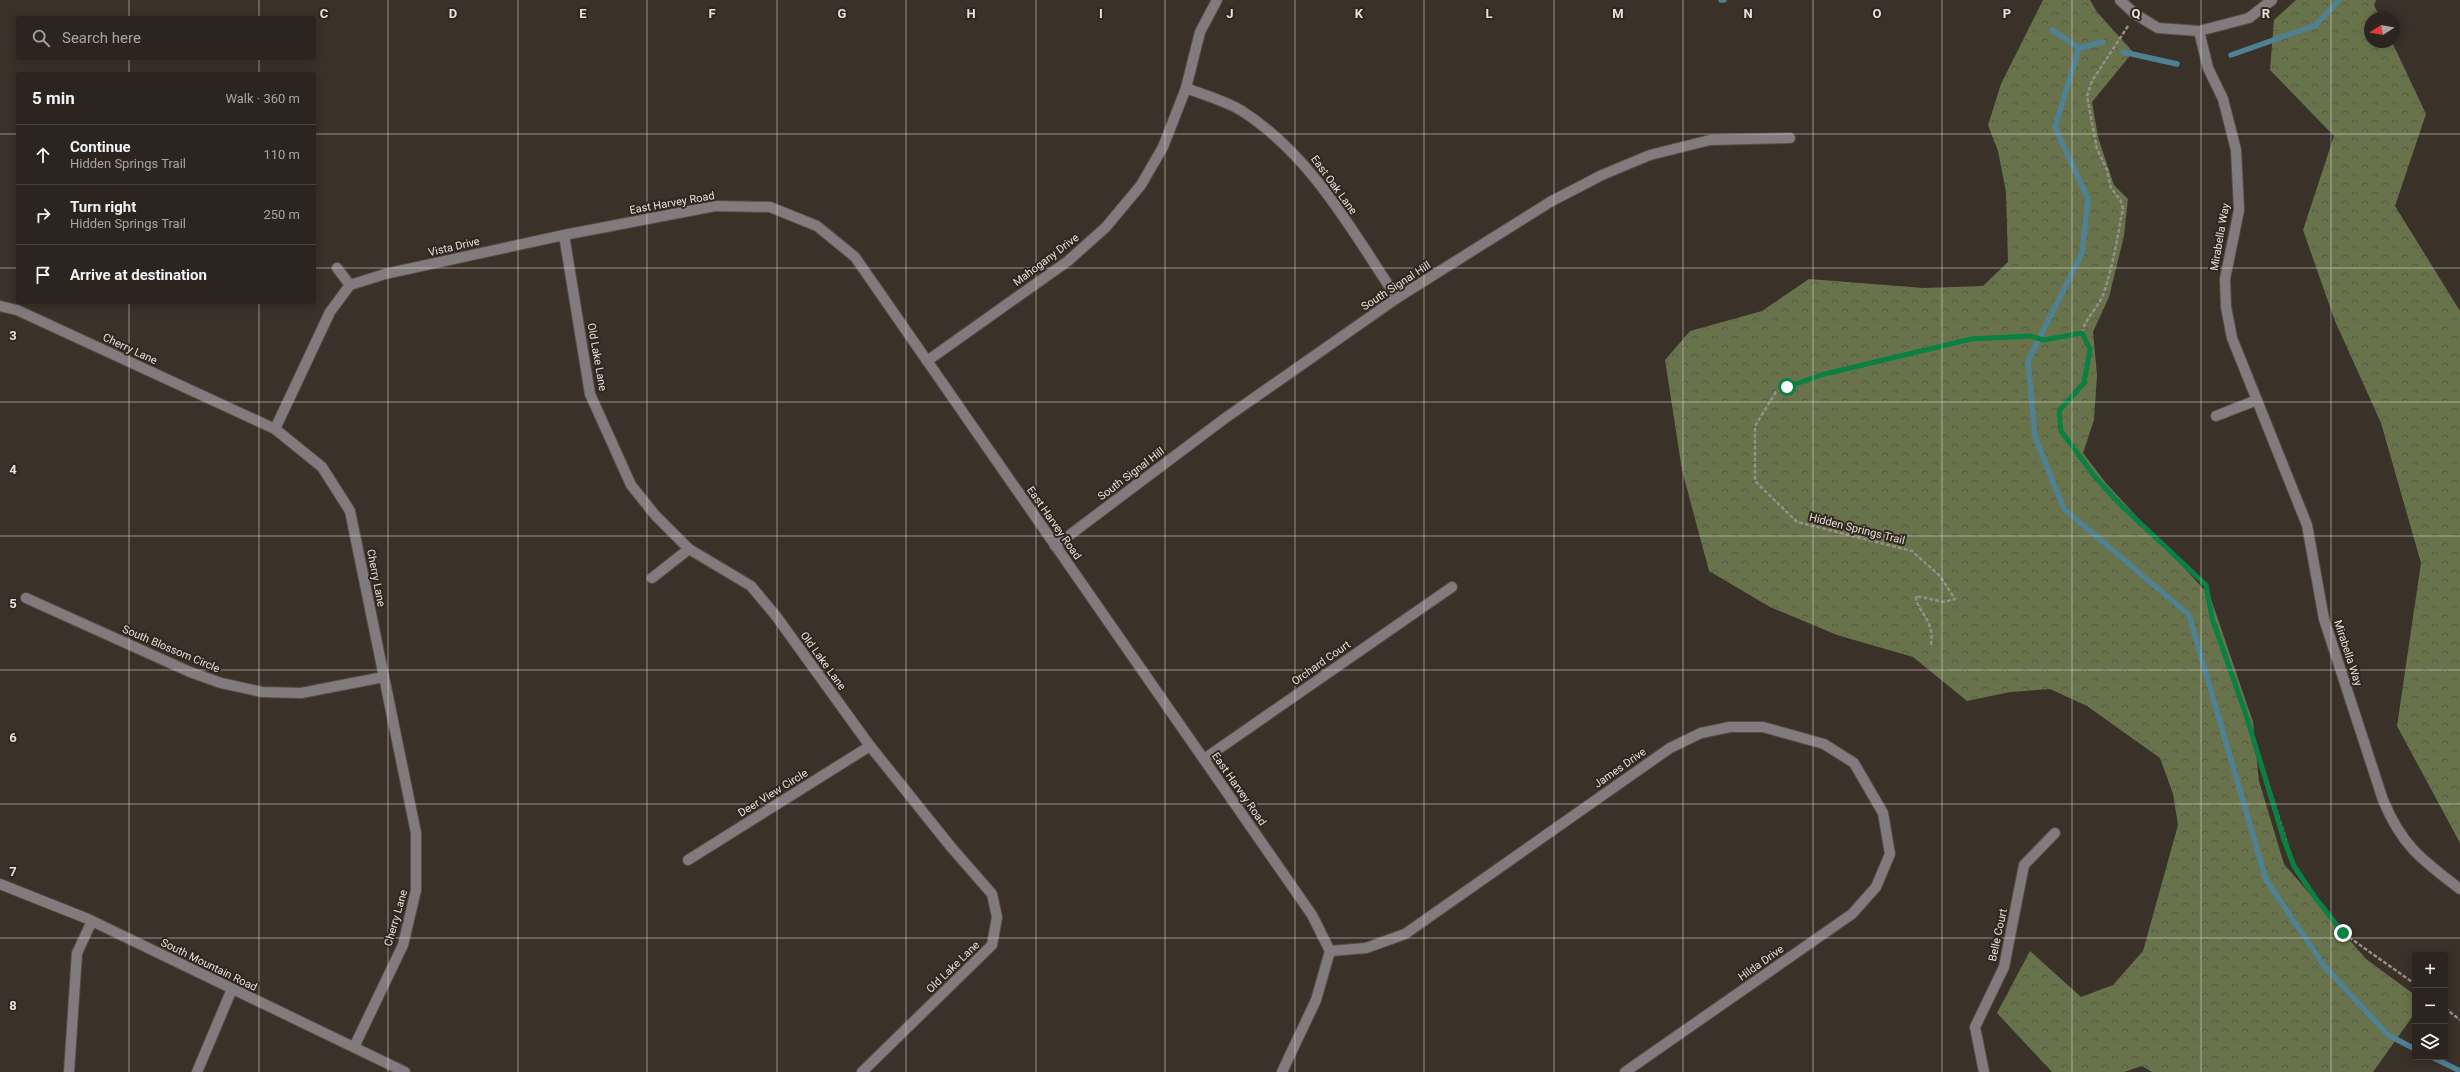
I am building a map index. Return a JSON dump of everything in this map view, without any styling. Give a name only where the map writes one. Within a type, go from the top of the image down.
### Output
[{"type":"street","name":"Mahogany Drive","points":[[927,361],[1068,261],[1106,227],[1141,186],[1162,146],[1186,88],[1200,32],[1217,0]]},
{"type":"street","points":[[2120,0],[2135,14],[2158,28],[2198,31],[2249,18],[2272,0]]},
{"type":"street","name":"Mirabella Way","points":[[2198,31],[2208,68],[2223,99],[2236,150],[2239,210],[2225,279],[2226,308],[2232,338],[2307,525],[2324,619],[2383,800],[2393,823],[2406,844],[2423,861],[2460,889]]},
{"type":"street","name":"East Oak Lane","points":[[1186,88],[1241,110],[1281,140],[1311,171],[1397,298]]},
{"type":"street","name":"South Signal Hill","points":[[1056,546],[1224,420],[1397,298],[1550,202],[1602,175],[1643,158],[1710,140],[1790,138]]},
{"type":"street","name":"East Harvey Road","points":[[564,235],[715,206],[770,207],[817,226],[855,258],[1312,915],[1330,951]]},
{"type":"street","name":"Vista Drive","points":[[350,285],[385,274],[564,235]]},
{"type":"street","name":"Old Lake Lane","points":[[564,235],[590,394],[631,485],[655,514],[689,549],[751,586],[870,746],[992,894],[997,917],[992,945],[862,1072]]},
{"type":"street","points":[[274,430],[330,312],[350,285],[337,268]]},
{"type":"street","name":"Cherry Lane","points":[[0,306],[17,310],[274,430],[322,467],[350,511],[416,833],[416,890],[403,945],[354,1047]]},
{"type":"street","points":[[2216,416],[2257,400]]},
{"type":"street","points":[[652,578],[689,549]]},
{"type":"street","name":"Orchard Court","points":[[1204,759],[1452,587]]},
{"type":"street","name":"South Blossom Circle","points":[[26,598],[190,672],[221,683],[255,690],[301,693],[384,677]]},
{"type":"street","name":"James Drive","points":[[1330,951],[1366,948],[1405,934],[1670,748],[1701,733],[1730,727],[1763,727],[1824,744],[1854,763],[1883,813],[1890,854]]},
{"type":"street","name":"Deer View Circle","points":[[688,860],[870,746]]},
{"type":"street","name":"Belle Court","points":[[1984,1072],[1975,1028],[1987,998],[2004,967],[2024,865],[2055,833]]},
{"type":"street","name":"Hilda Drive","points":[[1625,1072],[1852,914],[1876,888],[1890,854]]},
{"type":"street","name":"South Mountain Road","points":[[0,884],[92,921],[405,1072]]},
{"type":"street","points":[[69,1072],[77,953],[92,921]]},
{"type":"street","points":[[1282,1072],[1316,1000],[1330,951]]},
{"type":"street","points":[[197,1072],[232,989]]},
{"type":"street","points":[[1638,1064],[1644,1072]]},
{"type":"path","points":[[2135,14],[2088,89],[2088,108],[2092,117],[2093,136],[2097,149],[2107,170],[2112,188],[2122,201],[2123,209],[2113,261],[2103,293],[2084,324],[2082,333],[2090,346],[2083,386],[2059,411],[2061,431],[2095,477],[2121,505],[2206,585],[2212,618],[2247,718],[2284,840],[2294,866],[2314,896],[2343,933],[2412,982]]},
{"type":"path","name":"Hidden Springs Trail","points":[[1931,645],[1930,627],[1916,601],[1916,596],[1919,594],[1944,602],[1953,600],[1954,597],[1940,576],[1912,551],[1797,522],[1755,481],[1755,426],[1776,392],[1821,375],[1971,339],[2030,336],[2044,340],[2082,333]]},
{"type":"path","points":[[2448,1010],[2460,1020]]},
{"type":"green space","points":[[2043,0],[2090,0],[2097,12],[2133,52],[2092,102],[2098,137],[2114,185],[2128,199],[2124,236],[2109,297],[2093,332],[2097,375],[2094,420],[2083,453],[2105,482],[2210,596],[2253,722],[2259,781],[2284,864],[2366,959],[2412,993],[2412,1017],[2373,1072],[2152,1072],[2142,1066],[2124,1072],[2052,1072],[1997,1013],[2030,951],[2081,997],[2113,985],[2143,951],[2178,825],[2173,794],[2160,758],[2087,706],[2050,689],[2010,692],[1967,701],[1913,657],[1837,635],[1770,607],[1709,571],[1682,470],[1665,360],[1690,331],[1762,311],[1809,279],[1924,288],[1983,286],[2008,262],[2006,192],[1998,151],[1988,125],[2001,84]]},
{"type":"green space","points":[[2296,0],[2376,0],[2374,5],[2377,12],[2364,12],[2364,48],[2395,48],[2426,114],[2395,206],[2460,311],[2460,843],[2397,726],[2421,563],[2381,423],[2335,321],[2303,230],[2334,136],[2270,70],[2274,20]]},
{"type":"waterway","points":[[2231,55],[2316,25],[2339,0]]},
{"type":"waterway","points":[[2052,30],[2079,48]]},
{"type":"waterway","points":[[2103,42],[2079,48],[2055,127],[2088,199],[2082,253],[2028,361],[2035,437],[2064,509],[2189,615],[2266,880],[2325,967],[2388,1035],[2412,1047]]},
{"type":"waterway","points":[[2123,52],[2177,64]]},
{"type":"waterway","points":[[2438,1060],[2460,1071]]},
{"type":"route","points":[[1787,387],[1821,375],[1914,354],[1937,346],[1971,339],[2030,336],[2044,340],[2082,333],[2090,346],[2087,370],[2081,389],[2059,411],[2058,420],[2060,429],[2095,477],[2121,505],[2206,585],[2212,618],[2247,718],[2284,840],[2294,866],[2314,896],[2343,933]]}]
